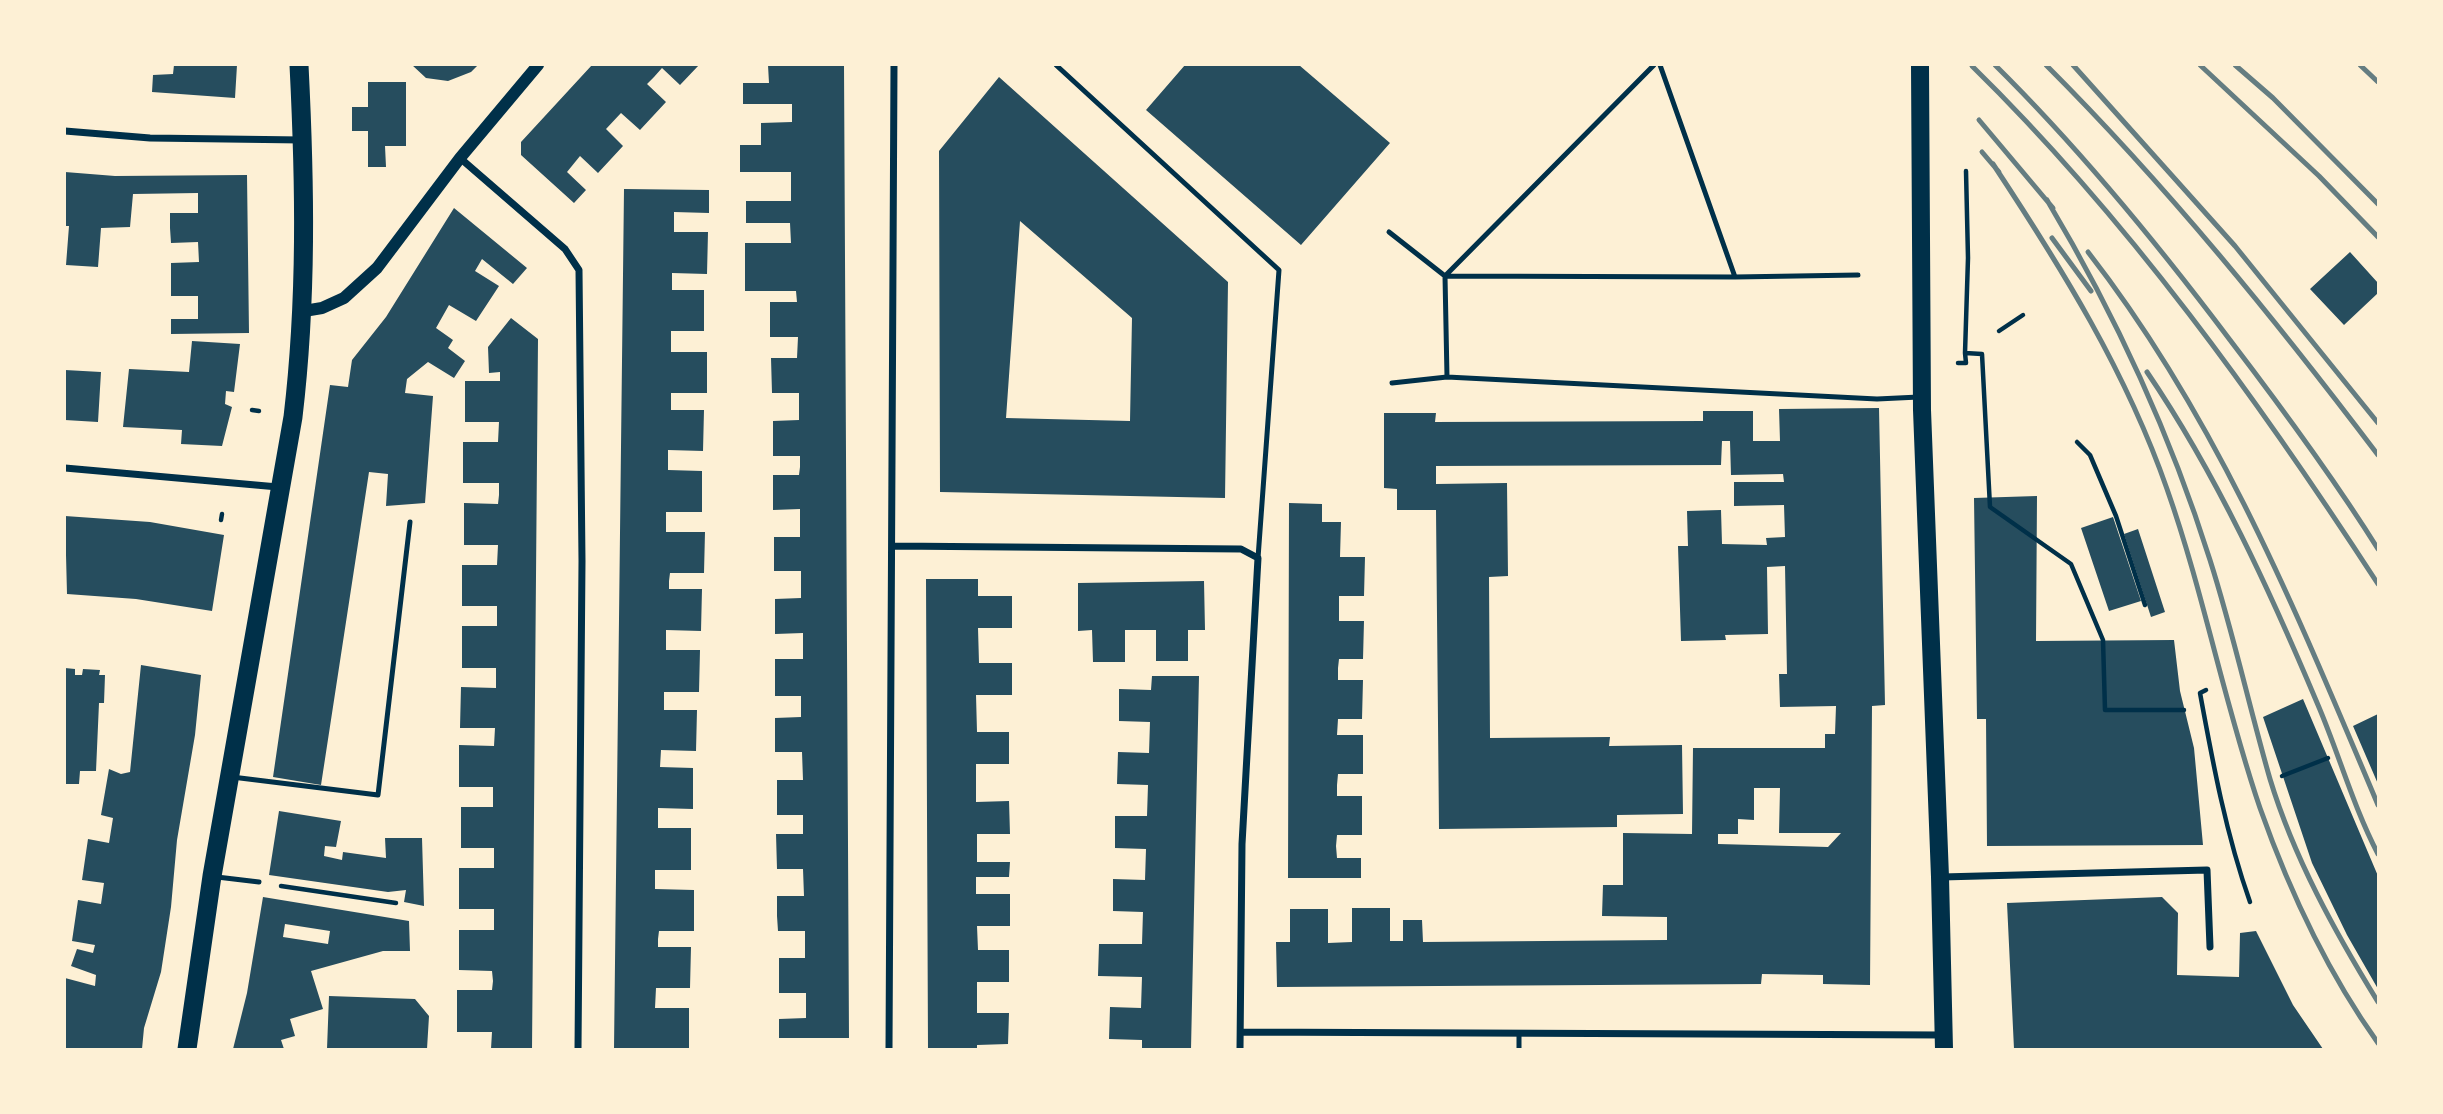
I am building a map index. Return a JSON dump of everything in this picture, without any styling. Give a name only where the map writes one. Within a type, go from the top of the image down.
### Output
[{"type":"highway","points":[[187,1049],[212,876],[278,487],[293,417],[304,311],[303,140],[299,65]]},
{"type":"main road","points":[[1920,65],[1922,397],[1940,877],[1943,1042]]},
{"type":"street","points":[[304,311],[322,308],[344,298],[377,268],[460,158],[538,65]]},
{"type":"street","points":[[889,1049],[894,65]]},
{"type":"street","points":[[65,131],[150,138],[303,140]]},
{"type":"street","points":[[460,158],[565,249],[579,270],[582,561],[578,1049]]},
{"type":"street","points":[[65,468],[278,487]]},
{"type":"street","points":[[893,546],[1241,549],[1258,558],[1242,845],[1240,1049]]},
{"type":"street","points":[[1940,877],[2207,870],[2210,947]]},
{"type":"street","points":[[1241,1032],[1943,1042]]},
{"type":"lane","points":[[1056,65],[1279,270],[1258,558]]},
{"type":"lane","points":[[1447,377],[1445,276],[1654,65]]},
{"type":"lane","points":[[1660,65],[1735,276]]},
{"type":"lane","points":[[1389,232],[1445,276],[1858,275]]},
{"type":"lane","points":[[1392,383],[1447,377],[1877,399],[1922,397]]},
{"type":"lane","points":[[229,777],[378,795],[410,522]]},
{"type":"lane","points":[[212,876],[259,882]]},
{"type":"lane","points":[[1519,1034],[1519,1049]]},
{"type":"path","points":[[1958,363],[1966,363],[1966,171]]},
{"type":"path","points":[[1999,331],[2023,315]]},
{"type":"path","points":[[1965,353],[1982,354],[1990,507],[2071,564],[2103,640],[2105,710],[2184,710]]},
{"type":"path","points":[[2077,442],[2090,455],[2116,516],[2145,605]]},
{"type":"path","points":[[2206,690],[2200,693],[2216,779],[2233,855],[2250,902]]},
{"type":"path","points":[[2282,776],[2328,758]]},
{"type":"path","points":[[259,882],[396,903]]},
{"type":"building","points":[[174,65],[237,65],[235,98],[152,92],[153,75],[173,74]]},
{"type":"building","points":[[412,65],[478,65],[471,72],[448,81],[426,78]]},
{"type":"building","points":[[592,65],[699,65],[680,85],[662,68],[647,84],[666,102],[640,130],[621,113],[606,129],[623,146],[598,173],[580,156],[567,172],[586,190],[574,203],[521,155],[521,142]]},
{"type":"building","points":[[768,65],[844,65],[849,1038],[779,1038],[779,1019],[806,1018],[806,993],[779,993],[779,958],[805,958],[805,931],[778,931],[777,896],[804,896],[803,869],[777,869],[776,834],[803,834],[803,815],[777,815],[777,780],[803,780],[802,752],[775,752],[775,718],[801,717],[801,696],[775,696],[775,659],[803,659],[803,633],[775,634],[775,599],[801,598],[801,571],[774,571],[774,537],[800,537],[800,509],[773,510],[773,475],[799,475],[800,456],[773,456],[773,421],[799,420],[799,393],[772,393],[771,358],[797,358],[798,337],[770,337],[770,302],[797,302],[796,291],[745,291],[745,243],[791,243],[790,223],[746,223],[746,201],[791,201],[791,172],[740,172],[740,145],[761,145],[761,123],[792,122],[792,104],[743,104],[743,83],[769,83]]},
{"type":"building","points":[[1185,65],[1299,65],[1390,143],[1301,245],[1146,110]]},
{"type":"building","points":[[999,77],[1228,282],[1225,498],[940,492],[939,151]],"holes":[[[1020,221],[1132,318],[1130,421],[1006,418]]]},
{"type":"building","points":[[368,82],[406,82],[406,146],[385,146],[386,167],[368,167],[368,131],[352,131],[352,107],[368,107]]},
{"type":"building","points":[[65,172],[115,176],[247,175],[249,333],[171,334],[171,319],[198,319],[198,296],[171,296],[171,263],[199,262],[198,242],[171,243],[170,213],[198,213],[198,193],[133,194],[130,227],[101,228],[98,267],[66,265],[69,226],[65,226]]},
{"type":"building","points":[[624,189],[709,190],[709,213],[674,212],[674,232],[708,232],[707,274],[672,273],[672,290],[704,290],[704,331],[671,331],[671,352],[707,352],[707,393],[671,393],[671,410],[704,410],[703,451],[668,450],[668,470],[702,471],[702,512],[666,512],[666,532],[705,532],[704,573],[670,573],[669,581],[669,589],[702,589],[701,631],[666,630],[666,650],[700,650],[699,692],[664,692],[664,710],[697,710],[696,751],[661,750],[660,767],[693,768],[693,809],[658,808],[658,828],[691,828],[691,870],[655,870],[655,889],[694,890],[694,931],[659,931],[658,939],[658,947],[691,947],[690,988],[656,988],[655,1008],[689,1008],[689,1049],[614,1049]]},
{"type":"building","points":[[454,208],[527,268],[513,284],[482,259],[475,271],[499,286],[476,321],[449,305],[436,328],[453,340],[448,348],[465,361],[454,378],[428,362],[407,379],[405,393],[433,396],[425,503],[386,506],[388,474],[369,472],[321,785],[273,777],[330,385],[348,387],[352,360],[386,317]]},
{"type":"building","points":[[2350,252],[2378,283],[2378,293],[2344,325],[2310,289]]},
{"type":"building","points":[[511,318],[538,339],[532,1049],[491,1049],[492,1032],[457,1032],[457,990],[492,990],[493,981],[492,971],[459,970],[459,930],[494,930],[494,909],[459,909],[459,868],[494,868],[494,848],[461,848],[461,807],[493,807],[493,787],[459,787],[459,745],[494,746],[495,728],[460,728],[461,687],[496,688],[496,668],[462,668],[462,626],[497,626],[497,606],[462,606],[462,565],[497,565],[498,545],[464,545],[464,503],[498,504],[499,495],[499,483],[463,483],[463,442],[498,442],[499,422],[465,422],[465,381],[500,381],[500,372],[489,373],[488,347]]},
{"type":"building","points":[[192,341],[240,344],[234,392],[226,391],[225,404],[232,407],[222,446],[181,444],[182,430],[123,427],[129,369],[189,372]]},
{"type":"building","points":[[65,370],[101,372],[98,422],[65,420]]},
{"type":"building","points":[[1879,408],[1885,705],[1872,706],[1870,985],[1823,984],[1823,975],[1762,974],[1761,984],[1277,987],[1276,942],[1290,942],[1290,909],[1328,909],[1328,943],[1352,942],[1352,908],[1390,908],[1390,941],[1403,941],[1403,920],[1422,920],[1423,942],[1667,940],[1667,917],[1602,916],[1603,885],[1623,885],[1623,833],[1692,834],[1693,748],[1825,748],[1825,734],[1835,734],[1836,706],[1780,707],[1779,674],[1787,674],[1785,566],[1767,567],[1768,634],[1725,635],[1726,640],[1681,641],[1678,546],[1688,546],[1687,511],[1721,510],[1722,544],[1767,545],[1766,538],[1785,537],[1784,505],[1734,506],[1734,482],[1784,482],[1783,474],[1731,475],[1730,441],[1722,441],[1721,465],[1436,466],[1436,484],[1507,483],[1508,576],[1489,577],[1490,738],[1610,737],[1609,746],[1682,745],[1683,814],[1617,815],[1617,827],[1439,829],[1436,510],[1397,510],[1397,489],[1384,488],[1384,413],[1436,413],[1435,422],[1703,421],[1703,411],[1753,411],[1753,441],[1780,441],[1779,409]],"holes":[[[1754,788],[1780,788],[1779,833],[1841,833],[1828,847],[1718,844],[1718,834],[1738,834],[1738,819],[1754,820]]]},
{"type":"building","points":[[2037,496],[2036,641],[2174,640],[2180,691],[2194,748],[2203,845],[1987,846],[1986,719],[1977,719],[1974,498]]},
{"type":"building","points":[[1289,503],[1322,504],[1322,522],[1341,522],[1340,557],[1365,557],[1364,596],[1339,596],[1339,621],[1364,621],[1363,659],[1339,659],[1338,668],[1338,680],[1363,680],[1362,719],[1338,719],[1337,735],[1363,735],[1363,774],[1338,774],[1337,785],[1337,796],[1362,796],[1362,835],[1337,835],[1336,846],[1337,858],[1361,858],[1361,878],[1288,878]]},
{"type":"building","points":[[65,516],[150,522],[224,535],[212,611],[136,599],[67,594]]},
{"type":"building","points":[[2113,517],[2141,601],[2109,611],[2081,528]]},
{"type":"building","points":[[2138,529],[2165,612],[2151,617],[2124,534]]},
{"type":"building","points":[[926,579],[978,579],[978,596],[1012,596],[1012,628],[978,628],[979,663],[1012,663],[1012,695],[976,695],[977,732],[1009,732],[1009,764],[976,764],[976,802],[1009,801],[1010,834],[977,834],[977,862],[1010,862],[1009,877],[976,877],[976,894],[1010,894],[1010,926],[977,926],[978,950],[1009,950],[1009,982],[977,982],[977,1013],[1009,1013],[1008,1044],[977,1045],[977,1049],[928,1049]]},
{"type":"building","points":[[1204,581],[1205,630],[1188,630],[1188,661],[1156,661],[1156,630],[1125,630],[1125,662],[1093,662],[1092,630],[1078,631],[1078,583]]},
{"type":"building","points":[[141,665],[201,675],[161,972],[144,1028],[142,1049],[65,1049],[65,978],[95,986],[96,975],[71,966],[77,949],[93,953],[95,945],[72,941],[78,900],[101,904],[104,883],[82,880],[88,839],[109,843],[113,818],[101,815],[109,769],[121,774],[130,772]]},
{"type":"building","points":[[65,668],[75,669],[75,675],[82,675],[83,669],[100,670],[99,675],[105,675],[104,703],[99,703],[96,771],[80,771],[79,784],[65,784]]},
{"type":"building","points":[[1152,676],[1199,676],[1191,1049],[1142,1049],[1142,1040],[1109,1039],[1110,1007],[1141,1008],[1142,977],[1098,976],[1099,944],[1142,944],[1143,912],[1113,911],[1113,879],[1145,880],[1146,849],[1115,848],[1115,816],[1147,816],[1148,785],[1117,784],[1118,752],[1149,753],[1150,722],[1119,721],[1119,689],[1151,690]]},
{"type":"building","points":[[2303,699],[2378,876],[2378,989],[2347,935],[2312,863],[2263,717]]},
{"type":"building","points":[[2378,714],[2378,784],[2353,726]]},
{"type":"building","points":[[279,811],[341,821],[336,847],[325,846],[324,856],[342,860],[343,852],[386,858],[385,838],[422,838],[424,906],[404,902],[406,890],[388,892],[269,875]]},
{"type":"building","points":[[263,897],[409,921],[410,951],[383,951],[311,971],[323,1009],[290,1019],[295,1036],[281,1040],[284,1049],[233,1049],[247,993]],"holes":[[[285,924],[330,931],[328,944],[283,937]]]},
{"type":"building","points":[[2162,897],[2178,913],[2177,975],[2239,977],[2240,933],[2256,931],[2293,1005],[2323,1049],[2014,1049],[2007,903]]},
{"type":"building","points":[[329,996],[415,999],[429,1016],[427,1049],[327,1049]]},
{"type":"railway","points":[[1995,65],[2088,164],[2175,268],[2307,443],[2378,549]]},
{"type":"railway","points":[[2046,65],[2091,111],[2219,254],[2378,455]]},
{"type":"railway","points":[[2073,65],[2235,246],[2378,423]]},
{"type":"railway","points":[[2200,65],[2319,176],[2378,237]]},
{"type":"railway","points":[[2235,65],[2273,98],[2378,204]]},
{"type":"railway","points":[[2360,65],[2378,82]]},
{"type":"railway","points":[[1972,66],[2085,186],[2189,314],[2286,447],[2378,584]]},
{"type":"railway","points":[[1979,120],[2053,208]]},
{"type":"railway","points":[[1982,152],[1999,172]]},
{"type":"railway","points":[[1993,164],[2090,321],[2151,445],[2192,568],[2235,729],[2271,839],[2326,960],[2378,1043]]},
{"type":"railway","points":[[2047,200],[2096,286],[2159,420],[2210,560],[2280,808],[2317,894],[2378,1002]]},
{"type":"railway","points":[[2052,238],[2091,291]]},
{"type":"railway","points":[[2088,252],[2177,382],[2215,449],[2284,589],[2378,805]]},
{"type":"railway","points":[[2147,372],[2196,451],[2241,534],[2318,705],[2378,854]]}]
